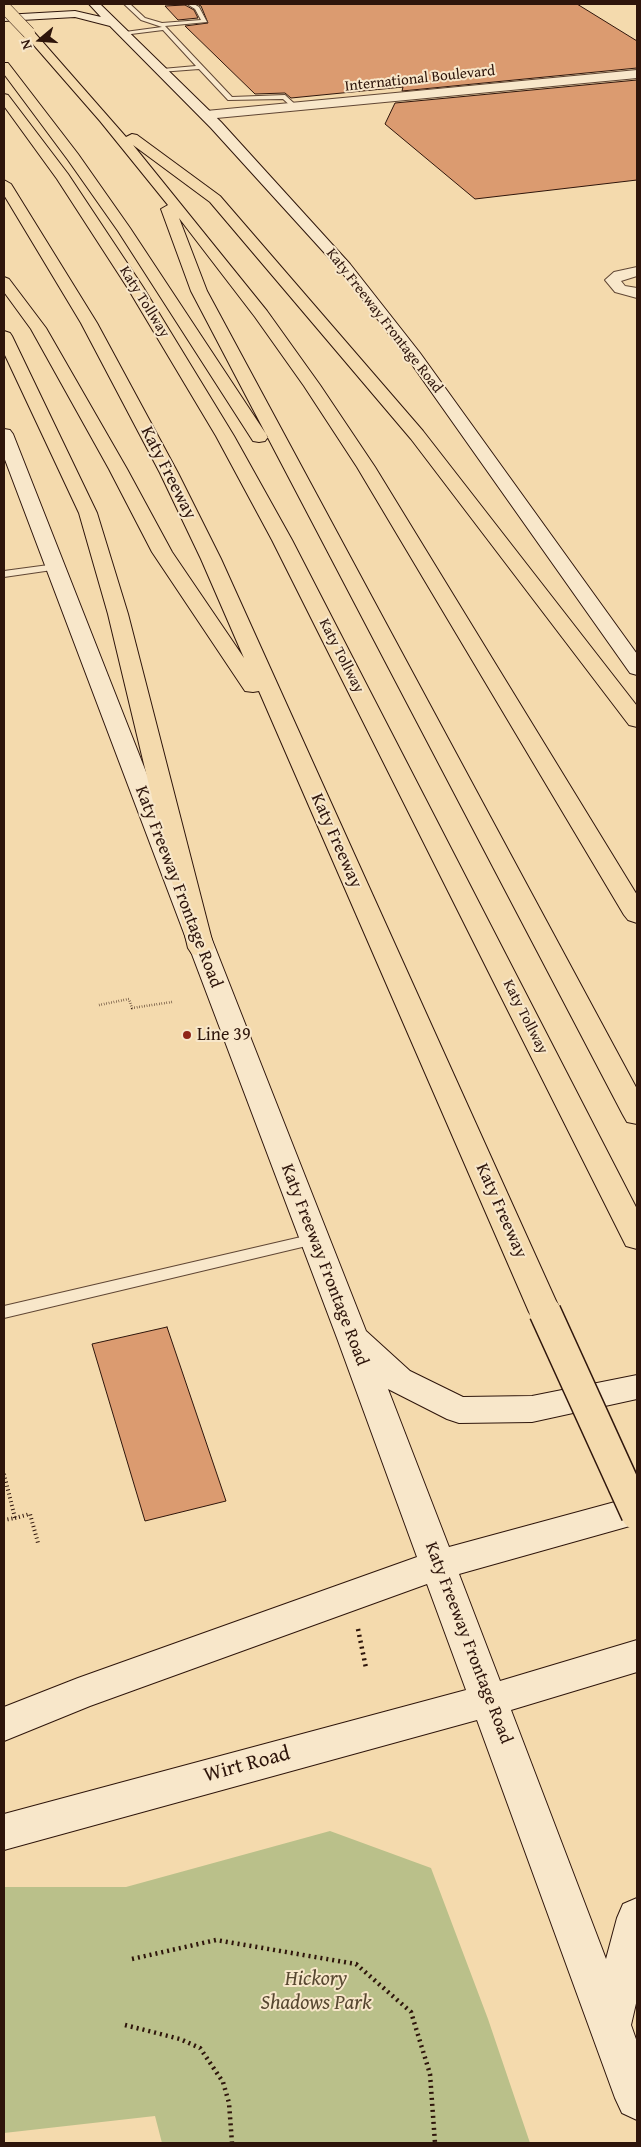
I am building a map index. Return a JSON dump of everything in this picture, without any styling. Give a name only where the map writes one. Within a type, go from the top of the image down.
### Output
[{"type":"highway","points":[[4,7],[104,118],[261,314],[323,401],[366,467],[637,915]]},
{"type":"highway","points":[[4,66],[73,156],[125,231],[366,602]]},
{"type":"highway","name":"Katy Tollway","points":[[7,102],[63,177],[136,287],[229,444],[282,540],[637,1238]]},
{"type":"highway","points":[[104,118],[215,198],[417,434],[637,720]]},
{"type":"highway","name":"Katy Freeway","points":[[4,184],[89,323],[169,472],[211,559],[545,1312],[637,1514]]},
{"type":"highway","points":[[159,187],[199,291],[637,1115]]},
{"type":"highway","points":[[4,282],[38,328],[118,468],[162,552],[292,744]]},
{"type":"highway","points":[[4,336],[88,513],[118,614],[201,948]]},
{"type":"main road","name":"Katy Freeway Frontage Road","points":[[94,4],[211,120],[345,267],[414,356],[637,669]]},
{"type":"main road","points":[[4,18],[76,14],[95,18],[120,29]]},
{"type":"main road","name":"International Boulevard","points":[[588,83],[637,74]]},
{"type":"main road","name":"International Boulevard","points":[[211,120],[588,83],[637,82]]},
{"type":"main road","name":"International Boulevard","points":[[211,120],[295,107],[322,109]]},
{"type":"main road","points":[[637,272],[619,275],[612,280],[620,289],[637,293]]},
{"type":"main road","name":"Katy Freeway Frontage Road","points":[[4,434],[353,1338],[490,1700],[637,2098]]},
{"type":"main road","points":[[353,1338],[399,1380],[459,1410],[532,1409],[637,1387]]},
{"type":"main road","points":[[4,1724],[78,1694],[438,1565],[637,1510]]},
{"type":"main road","name":"Wirt Road","points":[[4,1832],[490,1700],[637,1656]]},
{"type":"main road","points":[[610,2024],[637,1918]]},
{"type":"lane","points":[[127,4],[143,19],[163,27],[230,99],[285,97],[295,107]]},
{"type":"lane","points":[[120,29],[163,27],[205,21],[197,8],[190,4]]},
{"type":"lane","points":[[162,71],[200,67]]},
{"type":"lane","points":[[4,574],[56,567]]},
{"type":"lane","points":[[4,1312],[314,1239]]},
{"type":"path","points":[[99,1005],[129,999],[132,1008],[172,1002]]},
{"type":"path","points":[[4,1474],[15,1518]]},
{"type":"path","points":[[4,1520],[30,1514],[38,1543]]},
{"type":"path","points":[[357,1623],[366,1668]]},
{"type":"path","points":[[132,1959],[216,1940],[356,1964],[411,2012],[430,2074],[435,2143]]},
{"type":"path","points":[[125,2025],[180,2039],[200,2048],[223,2082],[229,2103],[232,2143]]},
{"type":"green space","name":"Hickory Shadows Park","points":[[330,1831],[431,1868],[488,2019],[530,2143],[162,2143],[155,2116],[4,2133],[4,1887],[126,1887]]},
{"type":"building","points":[[197,4],[577,4],[637,41],[637,68],[402,91],[403,87],[291,98],[285,93],[255,94],[185,26],[208,23],[201,6]]},
{"type":"building","points":[[185,5],[194,10],[198,18],[178,20],[165,6]]},
{"type":"building","points":[[637,80],[637,180],[475,199],[385,124],[395,103]]},
{"type":"building","points":[[167,1327],[226,1501],[145,1521],[92,1344]]},
{"type":"place","name":"Line 39","points":[[187,1035]]}]
